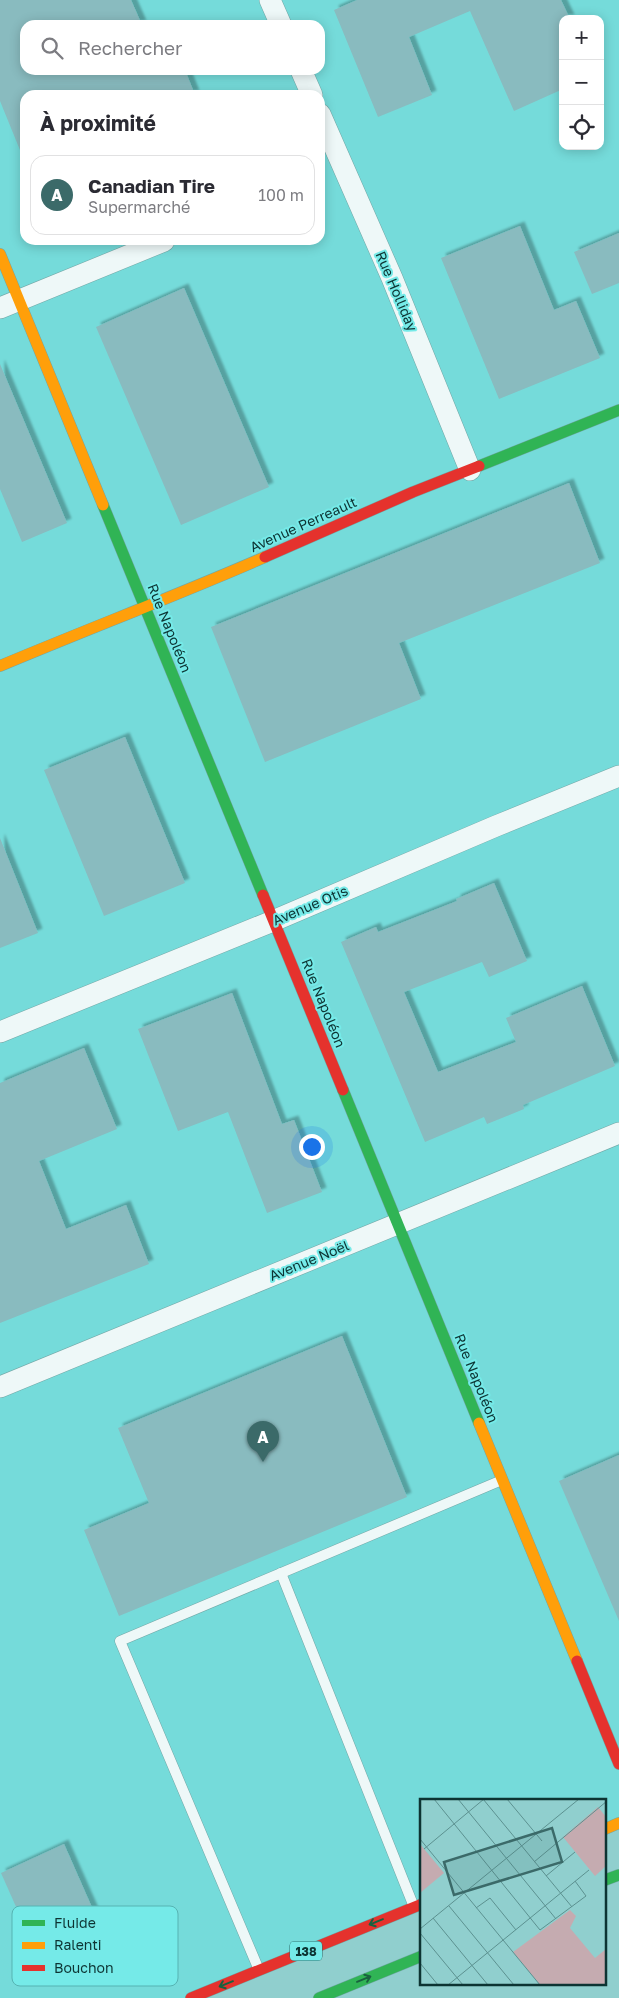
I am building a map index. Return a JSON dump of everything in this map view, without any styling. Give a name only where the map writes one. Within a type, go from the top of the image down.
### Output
[{"type":"main road","name":"Rue Napoléon","points":[[0,254],[10,304],[145,606],[619,1764]]},
{"type":"main road","name":"Avenue Perreault","points":[[0,666],[145,606],[181,594],[413,492],[619,410]]},
{"type":"main road","points":[[606,1829],[619,1823]]},
{"type":"main road","points":[[606,1880],[619,1875]]},
{"type":"main road","name":"138","points":[[191,1998],[418,1905]]},
{"type":"main road","points":[[319,1998],[420,1957]]},
{"type":"street","points":[[270,0],[279,20]]},
{"type":"street","points":[[303,75],[310,90]]},
{"type":"street","name":"Rue Holliday","points":[[325,125],[392,278],[470,470]]},
{"type":"street","points":[[10,304],[154,245]]},
{"type":"street","name":"Avenue Otis","points":[[0,1032],[619,776]]},
{"type":"street","name":"Avenue Noël","points":[[0,1387],[619,1133]]},
{"type":"lane","points":[[259,1970],[120,1641],[503,1480]]},
{"type":"lane","points":[[281,1573],[418,1905]]},
{"type":"shaded area","points":[[0,0],[619,0],[619,1823],[606,1829],[606,1799],[420,1799],[420,1904],[191,1998],[0,1998]]},
{"type":"building","points":[[0,0],[131,0],[140,20],[20,20],[20,75],[187,75],[193,90],[20,90],[20,150],[0,101]]},
{"type":"building","points":[[357,0],[561,0],[568,15],[559,15],[559,91],[514,111],[470,11],[409,37],[432,95],[378,117],[334,10]]},
{"type":"building","points":[[520,226],[554,310],[576,301],[600,358],[499,399],[441,258]]},
{"type":"building","points":[[619,233],[619,283],[592,294],[574,252]]},
{"type":"building","points":[[184,288],[269,487],[181,525],[96,327]]},
{"type":"building","points":[[0,364],[67,523],[22,542],[0,489]]},
{"type":"building","points":[[569,483],[600,563],[399,643],[421,699],[265,762],[211,627]]},
{"type":"building","points":[[125,737],[185,883],[104,916],[44,770]]},
{"type":"building","points":[[0,838],[38,933],[0,948]]},
{"type":"building","points":[[494,883],[527,961],[489,977],[482,962],[404,992],[438,1072],[516,1042],[506,1018],[582,986],[615,1066],[523,1105],[524,1109],[487,1124],[484,1117],[425,1142],[341,942],[376,927],[378,932],[457,901],[456,899]]},
{"type":"building","points":[[232,993],[282,1124],[294,1120],[322,1192],[267,1213],[228,1112],[178,1131],[138,1029]]},
{"type":"building","points":[[84,1048],[117,1129],[39,1161],[66,1229],[126,1205],[149,1264],[0,1323],[0,1083]]},
{"type":"building","points":[[342,1336],[407,1497],[119,1616],[84,1530],[149,1503],[118,1428]]},
{"type":"building","points":[[619,1455],[619,1621],[559,1481]]},
{"type":"building","points":[[64,1844],[91,1906],[16,1906],[1,1873]]},
{"type":"traffic: fast","points":[[479,466],[619,410]]},
{"type":"traffic: fast","points":[[103,505],[263,895]]},
{"type":"traffic: fast","points":[[343,1090],[479,1423]]},
{"type":"traffic: fast","points":[[606,1880],[619,1875]]},
{"type":"traffic: fast","points":[[319,1998],[420,1957]]},
{"type":"traffic: slow","points":[[0,254],[103,505]]},
{"type":"traffic: slow","points":[[0,666],[265,557]]},
{"type":"traffic: slow","points":[[479,1423],[577,1661]]},
{"type":"traffic: slow","points":[[606,1829],[619,1823]]},
{"type":"traffic: jam","points":[[265,557],[413,492],[479,466]]},
{"type":"traffic: jam","points":[[263,895],[343,1090]]},
{"type":"traffic: jam","points":[[577,1661],[619,1764]]},
{"type":"traffic: jam","points":[[191,1998],[420,1905]]},
{"type":"place","name":"Canadian Tire","points":[[263,1462]]}]
